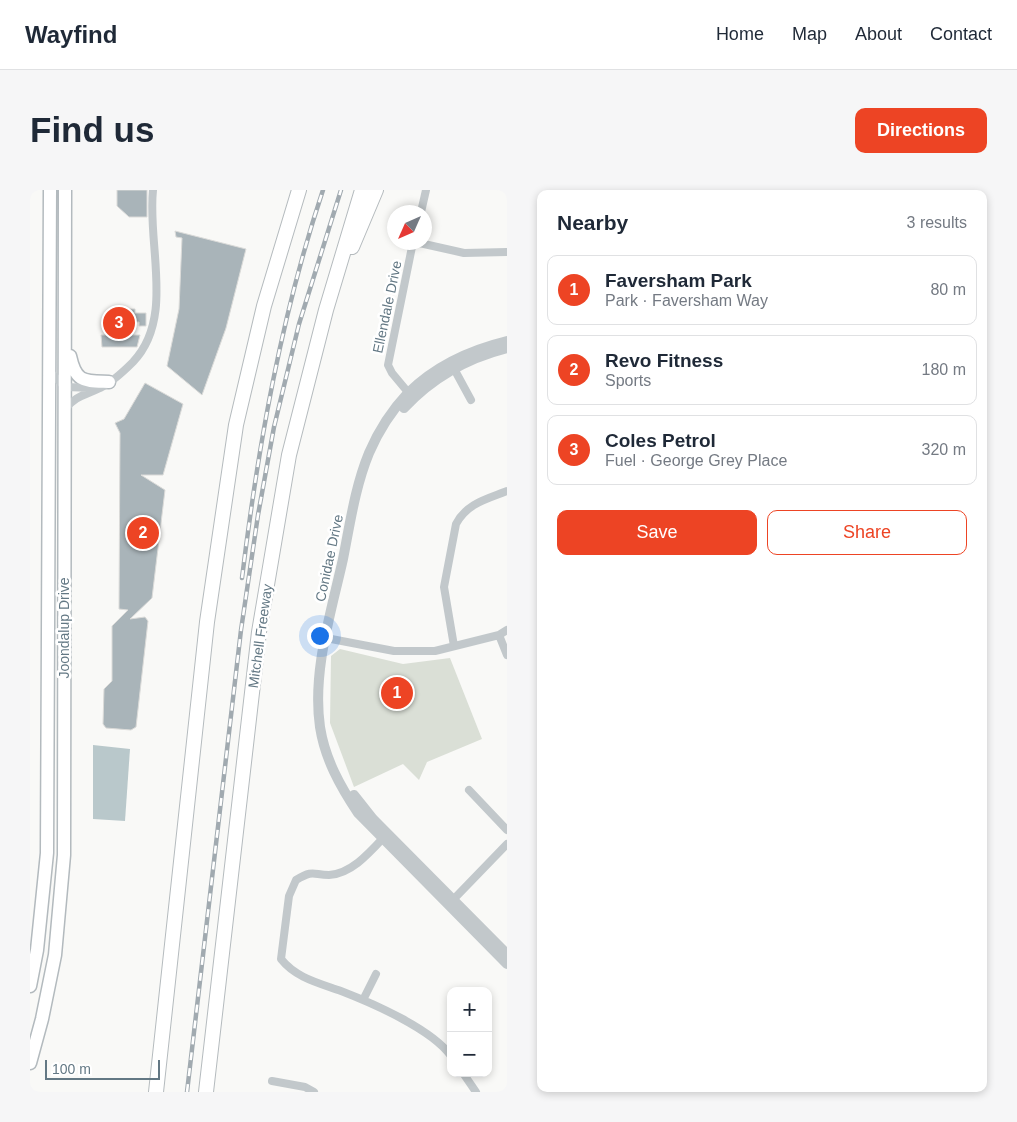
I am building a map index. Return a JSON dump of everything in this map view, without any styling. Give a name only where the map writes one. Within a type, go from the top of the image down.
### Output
[{"type":"highway","name":"Mitchell Freeway","points":[[206,1092],[259,632],[289,456],[326,310],[362,190]]},
{"type":"highway","points":[[326,310],[376,190]]},
{"type":"highway","points":[[156,1092],[207,622],[236,425],[264,306],[298,192]]},
{"type":"main road","name":"Joondalup Drive","points":[[30,986],[37,950],[46,853],[50,190]]},
{"type":"main road","name":"Joondalup Drive","points":[[30,1063],[42,1019],[55,955],[64,855],[65,190]]},
{"type":"main road","points":[[65,340],[77,376],[86,381],[105,385]]},
{"type":"main road","points":[[48,640],[54,621],[65,611]]},
{"type":"street","points":[[65,409],[76,397],[105,385],[133,362],[150,340],[157,308],[151,210],[153,190]]},
{"type":"street","points":[[423,205],[426,190]]},
{"type":"street","points":[[432,246],[464,253],[507,252]]},
{"type":"street","name":"Ellendale Drive","points":[[411,396],[392,373],[388,365],[412,250]]},
{"type":"street","name":"Conidae Drive","points":[[507,341],[483,347],[452,365],[411,396],[379,431],[360,476],[318,692],[324,745],[342,789],[358,813],[385,837],[450,902],[507,964]]},
{"type":"street","name":"Conidae Drive","points":[[452,365],[507,348]]},
{"type":"street","points":[[452,365],[471,400]]},
{"type":"street","points":[[50,372],[65,387],[105,385]]},
{"type":"street","points":[[454,646],[444,587],[456,524],[461,515],[472,505],[507,491]]},
{"type":"street","points":[[329,638],[394,651],[435,651],[499,634],[507,630]]},
{"type":"street","points":[[499,634],[507,655]]},
{"type":"street","points":[[469,790],[507,830]]},
{"type":"street","points":[[385,837],[344,871],[329,875],[315,872],[296,880],[289,896],[281,959],[297,975],[363,1000],[425,1032],[447,1050]]},
{"type":"street","points":[[450,902],[507,844]]},
{"type":"street","name":"Conidae Drive","points":[[450,902],[507,954]]},
{"type":"street","points":[[363,1000],[376,974]]},
{"type":"street","points":[[466,1077],[476,1092]]},
{"type":"street","points":[[272,1081],[305,1087],[314,1092]]},
{"type":"shaded area","points":[[340,649],[403,664],[450,658],[482,739],[427,762],[419,780],[403,764],[354,787],[330,723],[331,656]]},
{"type":"shaded area","points":[[93,745],[130,749],[125,821],[93,819]]},
{"type":"building","points":[[117,190],[147,190],[147,217],[129,217],[117,206]]},
{"type":"building","points":[[175,231],[246,249],[226,328],[202,395],[167,366],[179,309],[182,238],[176,237]]},
{"type":"building","points":[[112,309],[135,309],[135,313],[146,313],[146,326],[139,326],[139,322],[112,322]]},
{"type":"building","points":[[101,335],[140,335],[137,347],[102,347]]},
{"type":"building","points":[[145,383],[183,404],[163,475],[141,475],[165,490],[152,598],[130,619],[145,617],[148,621],[136,727],[131,730],[106,728],[103,724],[104,689],[112,681],[112,626],[128,610],[119,609],[120,433],[115,423],[124,419]]},
{"type":"railway","points":[[242,578],[264,431],[283,334],[308,237],[323,190]]},
{"type":"railway","points":[[187,1092],[241,630],[258,515],[274,427],[299,324],[341,190]]},
{"type":"place","name":"Coles Petrol","points":[[119,323]]},
{"type":"place","name":"Revo Fitness","points":[[143,533]]},
{"type":"place","name":"Faversham Park","points":[[397,693]]}]
